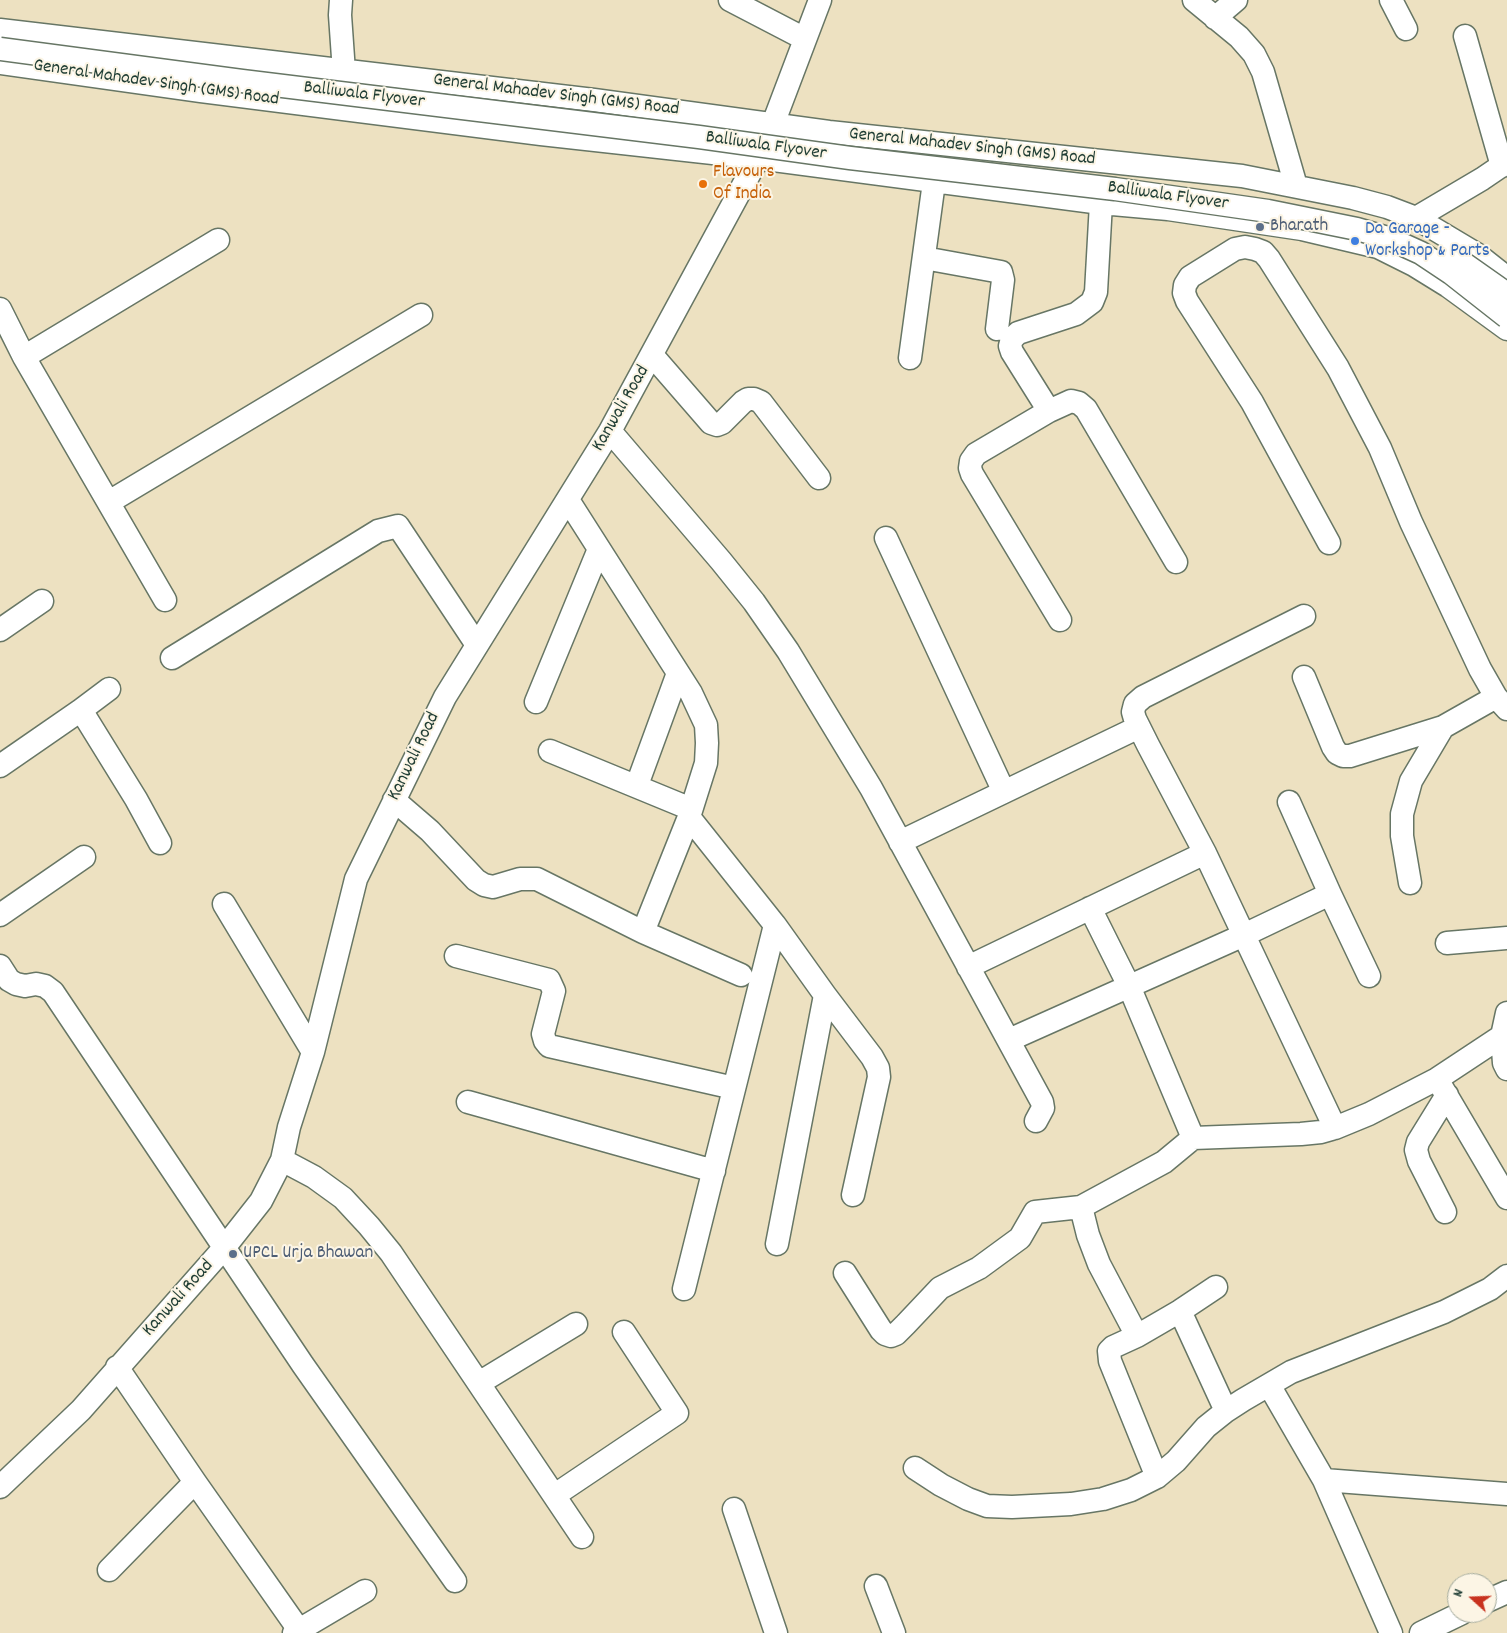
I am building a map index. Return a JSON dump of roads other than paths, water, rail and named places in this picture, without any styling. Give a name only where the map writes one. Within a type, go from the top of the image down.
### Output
[{"type":"street","points":[[341,0],[344,72]]},
{"type":"street","points":[[730,0],[805,40]]},
{"type":"street","name":"Kanwali Road","points":[[0,1487],[81,1410],[224,1248],[260,1201],[282,1160],[289,1127],[312,1052],[356,879],[445,697],[610,431],[758,158],[773,124],[820,0]]},
{"type":"street","points":[[1194,0],[1239,37],[1254,54],[1263,72],[1296,186]]},
{"type":"street","points":[[1216,18],[1236,0]]},
{"type":"street","points":[[1391,0],[1406,29]]},
{"type":"street","name":"General Mahadev Singh (GMS) Road","points":[[0,30],[589,100],[829,132],[1242,176],[1361,200],[1416,218],[1478,256],[1507,278]]},
{"type":"street","points":[[1416,218],[1504,164],[1465,36]]},
{"type":"street","name":"Balliwala Flyover","points":[[0,40],[1292,202],[1354,214],[1402,229],[1445,250],[1507,294]]},
{"type":"street","name":"Balliwala Flyover","points":[[0,49],[292,88],[698,137],[850,158],[1115,189],[1268,211],[1357,229],[1388,238],[1412,249],[1451,273],[1507,317]]},
{"type":"street","name":"General Mahadev Singh (GMS) Road","points":[[0,63],[211,92],[758,158],[1102,203],[1168,209],[1302,229],[1378,247],[1414,265],[1448,286],[1507,329]]},
{"type":"street","points":[[584,138],[589,100]]},
{"type":"street","points":[[660,147],[665,110]]},
{"type":"street","points":[[910,358],[934,182],[934,143]]},
{"type":"street","points":[[992,189],[989,170],[998,150]]},
{"type":"street","points":[[1049,411],[1010,346],[1012,339],[1018,332],[1076,314],[1092,302],[1096,292],[1102,203]]},
{"type":"street","points":[[24,358],[218,240]]},
{"type":"street","points":[[1304,677],[1333,747],[1337,753],[1343,756],[1350,756],[1444,727],[1502,703],[1480,669],[1411,522],[1380,448],[1338,368],[1270,259],[1255,249],[1245,247],[1235,249],[1190,277],[1185,285],[1184,293],[1187,301],[1252,402],[1329,544]]},
{"type":"street","points":[[924,258],[1001,272],[1003,280],[997,329]]},
{"type":"street","points":[[0,309],[24,358],[165,600]]},
{"type":"street","points":[[108,502],[421,315]]},
{"type":"street","points":[[652,355],[711,423],[717,425],[722,423],[748,399],[761,402],[820,478]]},
{"type":"street","points":[[1060,620],[970,468],[971,461],[976,454],[1049,411],[1071,401],[1079,403],[1086,409],[1176,562]]},
{"type":"street","points":[[610,431],[754,602],[788,652],[866,779],[1042,1102],[1043,1108],[1036,1121]]},
{"type":"street","points":[[568,500],[678,673],[706,725],[708,743],[706,763],[690,813],[643,932]]},
{"type":"street","points":[[172,658],[378,531],[398,526],[477,645]]},
{"type":"street","points":[[886,538],[1004,792]]},
{"type":"street","points":[[536,702],[599,549]]},
{"type":"street","points":[[0,630],[42,601]]},
{"type":"street","points":[[1304,616],[1143,697],[1135,704],[1133,712],[1205,853],[1336,1128]]},
{"type":"street","points":[[637,786],[678,673]]},
{"type":"street","points":[[0,766],[109,688]]},
{"type":"street","points":[[80,710],[136,799],[160,843]]},
{"type":"street","points":[[900,842],[1139,727]]},
{"type":"street","points":[[1410,883],[1402,836],[1402,814],[1411,781],[1444,727]]},
{"type":"street","points":[[550,751],[637,786],[690,813],[872,1057],[878,1068],[879,1077],[854,1195]]},
{"type":"street","points":[[394,800],[430,831],[476,880],[484,885],[493,887],[520,879],[537,879],[643,932],[741,974]]},
{"type":"street","points":[[1289,802],[1369,976]]},
{"type":"street","points":[[968,967],[1205,853]]},
{"type":"street","points":[[0,915],[84,858]]},
{"type":"street","points":[[1009,1040],[1244,935],[1330,894]]},
{"type":"street","points":[[224,904],[312,1052]]},
{"type":"street","points":[[1090,908],[1129,986],[1193,1138]]},
{"type":"street","points":[[684,1290],[775,926]]},
{"type":"street","points":[[1447,944],[1507,938]]},
{"type":"street","points":[[456,956],[549,980],[554,992],[543,1034],[544,1041],[549,1046],[734,1088]]},
{"type":"street","points":[[0,966],[9,980],[16,984],[25,986],[36,984],[45,986],[53,992],[303,1365],[455,1581]]},
{"type":"street","points":[[777,1244],[825,995]]},
{"type":"street","points":[[1507,1013],[1502,1036],[1504,1063],[1507,1069]]},
{"type":"street","points":[[845,1273],[881,1330],[891,1336],[901,1329],[940,1288],[978,1268],[1020,1238],[1035,1212],[1081,1207],[1164,1162],[1193,1138],[1301,1134],[1336,1128],[1442,1087],[1502,1036]]},
{"type":"street","points":[[1442,1087],[1507,1198]]},
{"type":"street","points":[[1442,1087],[1416,1150],[1419,1161],[1445,1212]]},
{"type":"street","points":[[468,1102],[714,1171]]},
{"type":"street","points":[[282,1160],[314,1177],[343,1198],[391,1253],[582,1537]]},
{"type":"street","points":[[1081,1207],[1088,1235],[1099,1264],[1137,1336]]},
{"type":"street","points":[[915,1468],[941,1485],[968,1499],[987,1506],[1071,1504],[1103,1499],[1131,1490],[1157,1477],[1176,1461],[1206,1427],[1226,1411],[1291,1372],[1444,1312],[1490,1289],[1507,1277]]},
{"type":"street","points":[[1157,1477],[1108,1356],[1109,1351],[1180,1311],[1216,1287]]},
{"type":"street","points":[[1180,1311],[1226,1411]]},
{"type":"street","points":[[479,1382],[576,1324]]},
{"type":"street","points":[[555,1495],[677,1414],[624,1332]]},
{"type":"street","points":[[117,1367],[296,1631],[365,1591]]},
{"type":"street","points":[[1269,1385],[1324,1480],[1391,1633]]},
{"type":"street","points":[[1324,1480],[1507,1494]]},
{"type":"street","points":[[109,1570],[195,1482]]},
{"type":"street","points":[[734,1510],[776,1633]]},
{"type":"street","points":[[876,1586],[894,1633]]},
{"type":"street","points":[[1421,1633],[1447,1620]]},
{"type":"place","name":"Flavours Of India","points":[[703,184]]},
{"type":"place","name":"Bharath","points":[[1260,227]]},
{"type":"place","name":"Da Garage - Workshop & Parts","points":[[1355,241]]},
{"type":"place","name":"UPCL Urja Bhawan","points":[[233,1254]]}]
